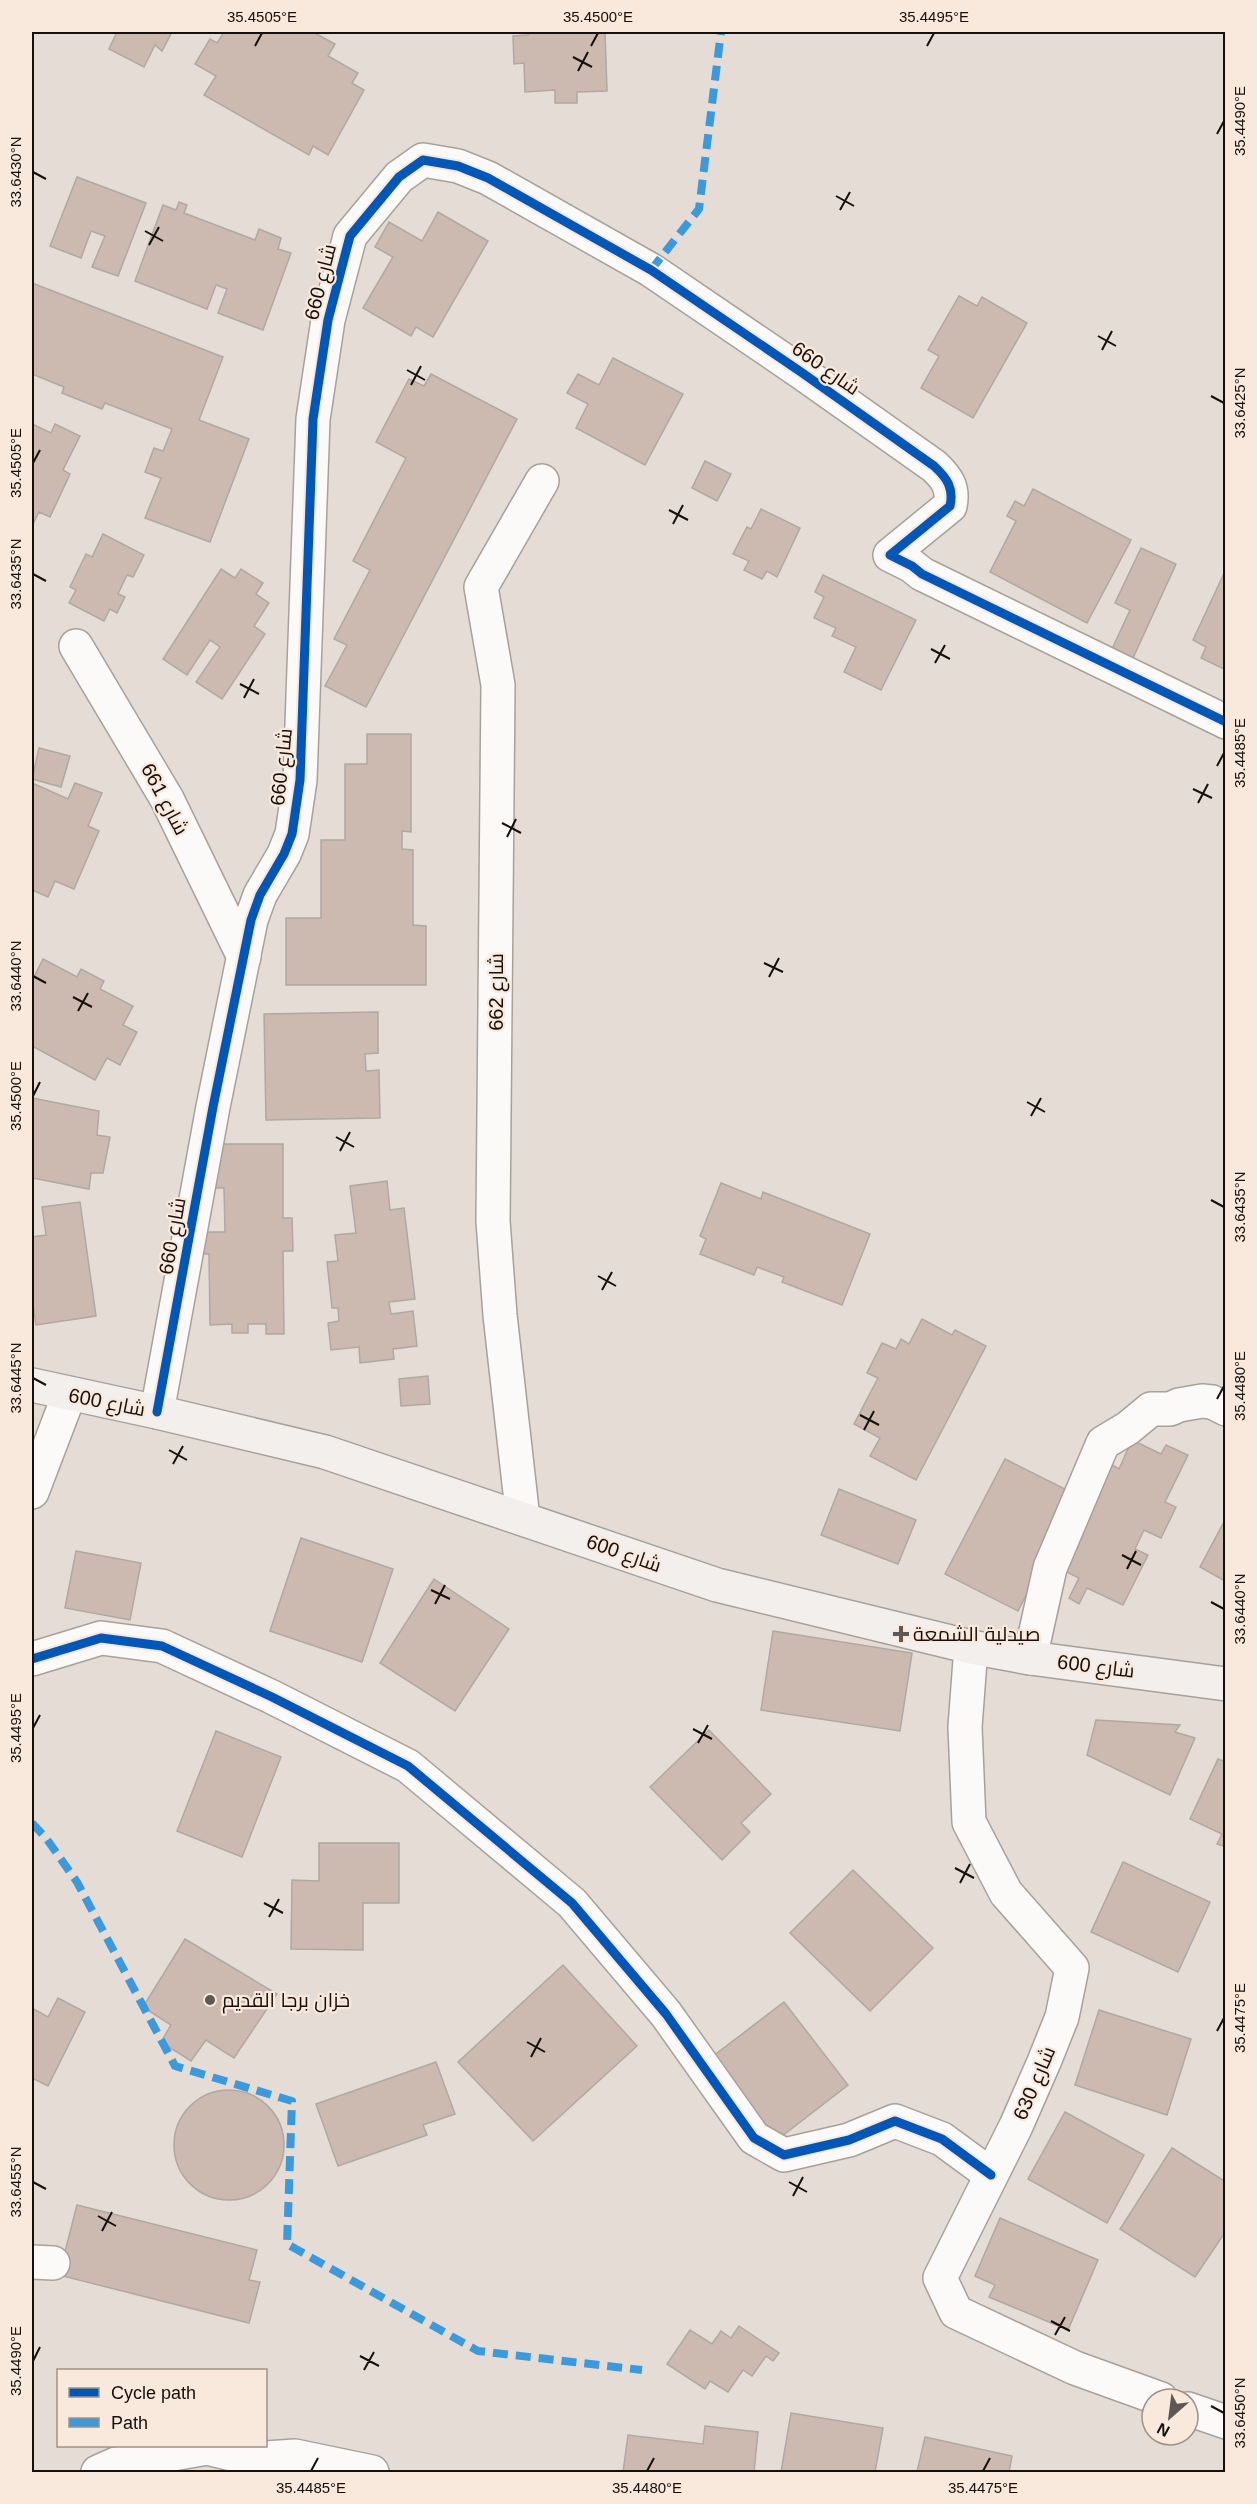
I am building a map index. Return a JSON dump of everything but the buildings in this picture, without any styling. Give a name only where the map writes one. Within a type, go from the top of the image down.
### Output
[{"type":"main road","name":"شارع 600","points":[[32,1385],[325,1452],[717,1585],[971,1647],[1030,1658],[1226,1684]]},
{"type":"street","name":"شارع 660","points":[[158,1412],[213,1107],[251,920],[260,895],[284,854],[292,834],[300,780],[313,418],[328,320],[350,236],[399,177],[423,160],[458,166],[488,178],[651,270],[934,466],[944,475],[950,485],[950,506],[890,555],[922,574],[1226,722]]},
{"type":"street","name":"شارع 662","points":[[523,1519],[495,1270],[498,685],[481,587],[542,481]]},
{"type":"street","name":"شارع 661","points":[[76,646],[166,799],[244,957]]},
{"type":"street","points":[[32,1492],[69,1395]]},
{"type":"street","points":[[1030,1658],[1050,1568],[1103,1443],[1128,1428],[1151,1409],[1170,1409],[1202,1401],[1212,1402],[1226,1409]]},
{"type":"street","points":[[32,1659],[101,1638],[162,1646],[272,1697],[408,1766],[572,1903],[666,2014],[754,2138],[784,2155],[849,2140],[895,2121],[942,2139],[991,2175]]},
{"type":"street","name":"شارع 630","points":[[971,1647],[965,1727],[969,1822],[1006,1893],[1072,1968],[1057,2028],[1016,2126],[940,2278],[956,2312],[1075,2368],[1140,2391]]},
{"type":"street","points":[[1200,2413],[1226,2422]]},
{"type":"street","points":[[98,2472],[116,2464],[207,2448],[252,2459],[295,2456],[372,2472]]},
{"type":"marked path","points":[[651,270],[699,209],[721,32]]},
{"type":"marked path","points":[[32,1823],[46,1838],[77,1882],[175,2066],[292,2101],[287,2244],[478,2351],[642,2370]]},
{"type":"cycle path","points":[[157,1412],[213,1107],[251,920],[260,895],[284,854],[292,834],[300,780],[313,419],[328,320],[350,236],[399,177],[423,160],[458,166],[488,178],[651,270],[934,466],[948,484],[951,494],[950,506],[890,555],[922,574],[1226,722]]},
{"type":"cycle path","points":[[32,1659],[101,1638],[162,1646],[272,1697],[408,1766],[572,1903],[666,2014],[754,2138],[784,2155],[849,2140],[895,2121],[942,2139],[991,2175]]},
{"type":"place","name":"صيدلية الشمعة","points":[[901,1634]]},
{"type":"place","name":"خزان برجا القديم","points":[[210,2000]]}]
